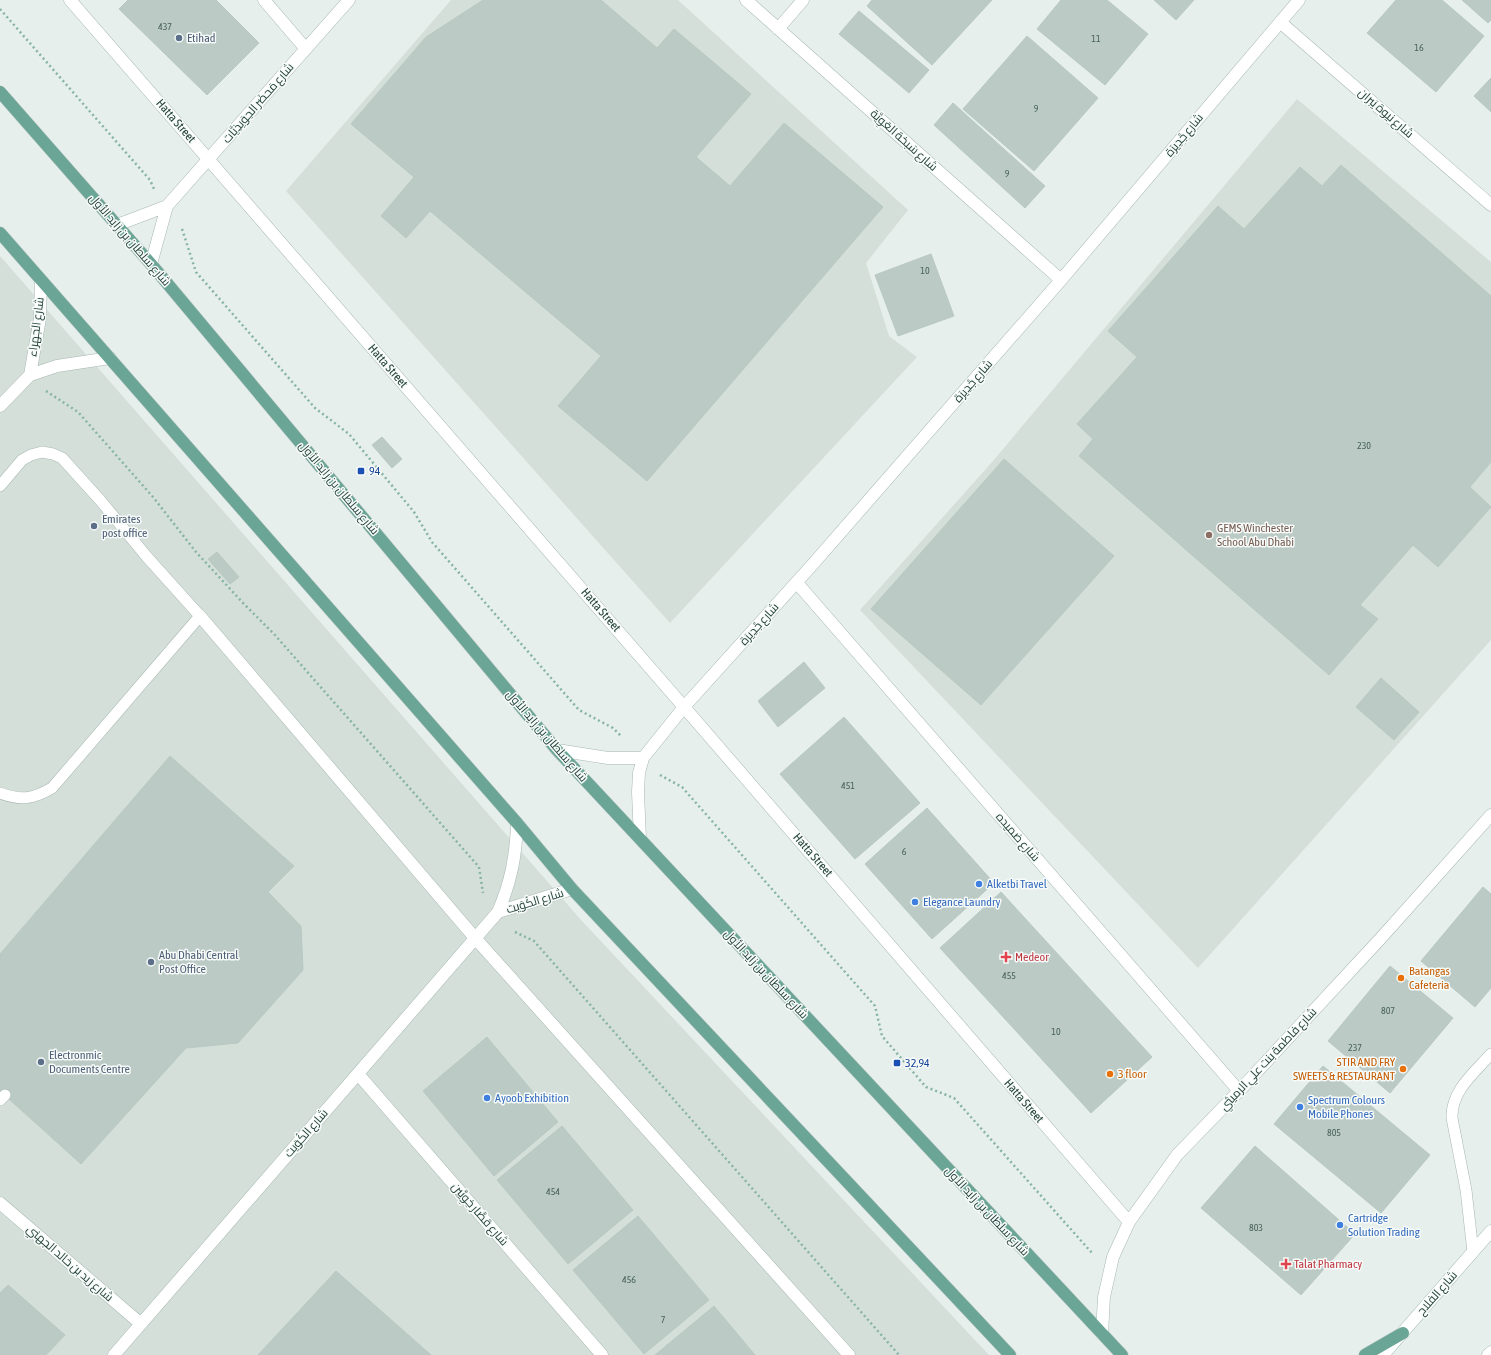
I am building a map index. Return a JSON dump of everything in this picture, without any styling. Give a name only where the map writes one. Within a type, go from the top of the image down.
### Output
[{"type":"main road","name":"شارع سلطان بن زايد الأول","points":[[0,92],[151,264],[557,750],[1122,1355]]},
{"type":"main road","points":[[0,233],[517,823],[572,889],[1010,1355]]},
{"type":"main road","points":[[1365,1355],[1403,1332]]},
{"type":"street","name":"Hatta Street","points":[[70,0],[1129,1222]]},
{"type":"street","points":[[264,0],[306,49]]},
{"type":"street","name":"شارع مَحضَر الحِوَيذِيَّات","points":[[151,264],[167,206],[349,0]]},
{"type":"street","name":"شارع سَبخة العَوِيَّة","points":[[746,0],[1061,280]]},
{"type":"street","points":[[778,29],[803,0]]},
{"type":"street","name":"شارع جْدِيرَة","points":[[642,758],[684,707],[796,583],[1061,280],[1299,0]]},
{"type":"street","name":"شارع نيوة يَبران","points":[[1280,22],[1491,205]]},
{"type":"street","name":"شارع مَحضَر الحِوَيذِيَّات","points":[[117,225],[167,206]]},
{"type":"street","name":"شارع الجهراء","points":[[30,375],[40,318],[41,280]]},
{"type":"street","name":"شارع الجهراء","points":[[0,406],[30,375],[57,366],[110,358]]},
{"type":"street","name":"شارع ضميده","points":[[796,583],[1239,1091]]},
{"type":"street","points":[[200,616],[475,938],[849,1355]]},
{"type":"street","points":[[557,750],[608,758],[642,758],[638,792],[640,839]]},
{"type":"street","name":"شارع فاطمة بنت علي الرميثي","points":[[1102,1334],[1104,1297],[1113,1257],[1129,1222],[1176,1155],[1239,1091],[1381,938],[1491,815]]},
{"type":"street","name":"شارع الكُوَيت","points":[[114,1355],[498,912],[507,891],[513,869],[517,823]]},
{"type":"street","name":"شارع الكُوَيت","points":[[498,912],[572,889]]},
{"type":"street","name":"شارع قصَّار خِوِيَّين","points":[[358,1074],[602,1355]]},
{"type":"street","name":"شارع زيد بن خالد الجهني","points":[[0,1203],[141,1324]]},
{"type":"street","name":"شارع الفلاح","points":[[1383,1355],[1491,1232]]},
{"type":"street","points":[[1488,1355],[1491,1352]]},
{"type":"lane","points":[[0,486],[22,460],[31,455],[42,452],[53,454],[62,458],[200,616],[52,788],[40,795],[26,798],[12,798],[0,793]]},
{"type":"lane","points":[[1473,1252],[1466,1190],[1452,1118],[1452,1108],[1459,1090],[1491,1054]]},
{"type":"path","points":[[0,9],[150,180],[156,193]]},
{"type":"path","points":[[180,222],[196,272],[315,408],[349,434],[414,512],[432,542],[579,710],[613,728],[624,739]]},
{"type":"path","points":[[44,389],[78,412],[154,497],[196,552],[274,634],[479,867],[483,894]]},
{"type":"path","points":[[657,774],[682,787],[875,1006],[882,1036],[926,1086],[954,1098],[1093,1254]]},
{"type":"path","points":[[515,932],[534,941],[899,1355]]},
{"type":"shaded area","points":[[451,0],[678,0],[908,210],[866,263],[889,336],[917,357],[670,623],[286,191]]},
{"type":"shaded area","name":"GEMS Winchester School Abu Dhabi","points":[[1297,99],[1491,262],[1491,640],[1198,968],[860,610],[993,461]]},
{"type":"shaded area","points":[[0,256],[582,921],[989,1355],[0,1355]]},
{"type":"building","points":[[128,0],[216,0],[259,43],[207,95],[119,9]]},
{"type":"building","points":[[483,0],[601,0],[657,48],[674,29],[751,94],[696,157],[730,186],[784,123],[883,207],[647,481],[558,406],[601,356],[430,211],[406,238],[381,216],[414,177],[351,124],[426,37]]},
{"type":"building","points":[[872,0],[992,0],[932,65],[867,6]]},
{"type":"building","points":[[1061,0],[1107,0],[1148,34],[1105,85],[1037,29]]},
{"type":"building","points":[[1154,0],[1194,0],[1176,20]]},
{"type":"building","points":[[1396,0],[1442,0],[1484,36],[1436,92],[1367,33]]},
{"type":"building","points":[[1462,0],[1491,0],[1491,20],[1488,23]]},
{"type":"building","points":[[859,11],[929,70],[909,93],[839,34]]},
{"type":"building","points":[[1027,36],[1098,98],[1034,171],[963,109]]},
{"type":"building","points":[[1491,78],[1491,112],[1474,96]]},
{"type":"building","points":[[953,103],[1045,186],[1025,208],[934,125]]},
{"type":"building","points":[[1341,165],[1491,296],[1491,462],[1470,487],[1491,507],[1438,567],[1413,545],[1360,605],[1378,619],[1329,675],[1079,456],[1093,439],[1077,424],[1137,357],[1108,331],[1218,206],[1244,229],[1300,167],[1322,186]]},
{"type":"building","points":[[931,254],[954,316],[898,336],[875,275]]},
{"type":"building","points":[[382,437],[402,459],[392,468],[372,445]]},
{"type":"building","points":[[1004,459],[1114,556],[981,705],[871,609]]},
{"type":"building","points":[[217,552],[239,577],[230,584],[208,559]]},
{"type":"building","points":[[804,662],[825,688],[778,727],[758,701]]},
{"type":"building","points":[[1381,678],[1419,712],[1394,740],[1356,707]]},
{"type":"building","points":[[844,717],[920,803],[855,859],[780,774]]},
{"type":"building","name":"Abu Dhabi Central Post Office","points":[[170,756],[294,866],[268,892],[301,926],[303,970],[238,1043],[186,1048],[81,1164],[0,1091],[0,954]]},
{"type":"building","points":[[927,808],[994,883],[932,939],[865,864]]},
{"type":"building","points":[[1483,887],[1491,894],[1491,988],[1475,1007],[1421,961]]},
{"type":"building","name":"Medeor","points":[[1001,892],[1152,1057],[1091,1113],[940,948]]},
{"type":"building","points":[[1390,966],[1453,1018],[1390,1093],[1328,1041]]},
{"type":"building","points":[[487,1037],[558,1122],[494,1176],[423,1091]]},
{"type":"building","points":[[1323,1066],[1430,1155],[1381,1213],[1274,1124]]},
{"type":"building","points":[[562,1126],[633,1210],[568,1264],[497,1180]]},
{"type":"building","points":[[1255,1146],[1355,1234],[1301,1295],[1201,1208]]},
{"type":"building","points":[[638,1216],[709,1300],[644,1354],[573,1270]]},
{"type":"building","points":[[336,1271],[431,1355],[258,1355]]},
{"type":"building","points":[[8,1285],[65,1335],[46,1355],[0,1355],[0,1293]]},
{"type":"building","points":[[714,1306],[755,1355],[655,1355]]},
{"type":"place","name":"Etihad","points":[[179,38]]},
{"type":"place","name":"94","points":[[361,471]]},
{"type":"place","name":"Emirates post office","points":[[94,526]]},
{"type":"place","name":"GEMS Winchester School Abu Dhabi","points":[[1209,535]]},
{"type":"place","name":"Alketbi Travel","points":[[979,884]]},
{"type":"place","name":"Elegance Laundry","points":[[915,902]]},
{"type":"place","name":"Medeor","points":[[1006,957]]},
{"type":"place","name":"Abu Dhabi Central Post Office","points":[[151,962]]},
{"type":"place","name":"Batangas Cafeteria","points":[[1401,978]]},
{"type":"place","name":"Electronmic Documents Centre","points":[[41,1062]]},
{"type":"place","name":"32,94","points":[[897,1063]]},
{"type":"place","name":"STIR AND FRY SWEETS & RESTAURANT","points":[[1403,1069]]},
{"type":"place","name":"3 floor","points":[[1110,1074]]},
{"type":"place","name":"Ayoob Exhibition","points":[[487,1098]]},
{"type":"place","name":"Spectrum Colours Mobile Phones","points":[[1300,1107]]},
{"type":"place","name":"Cartridge Solution Trading","points":[[1340,1225]]},
{"type":"place","name":"Talat Pharmacy","points":[[1286,1264]]}]
